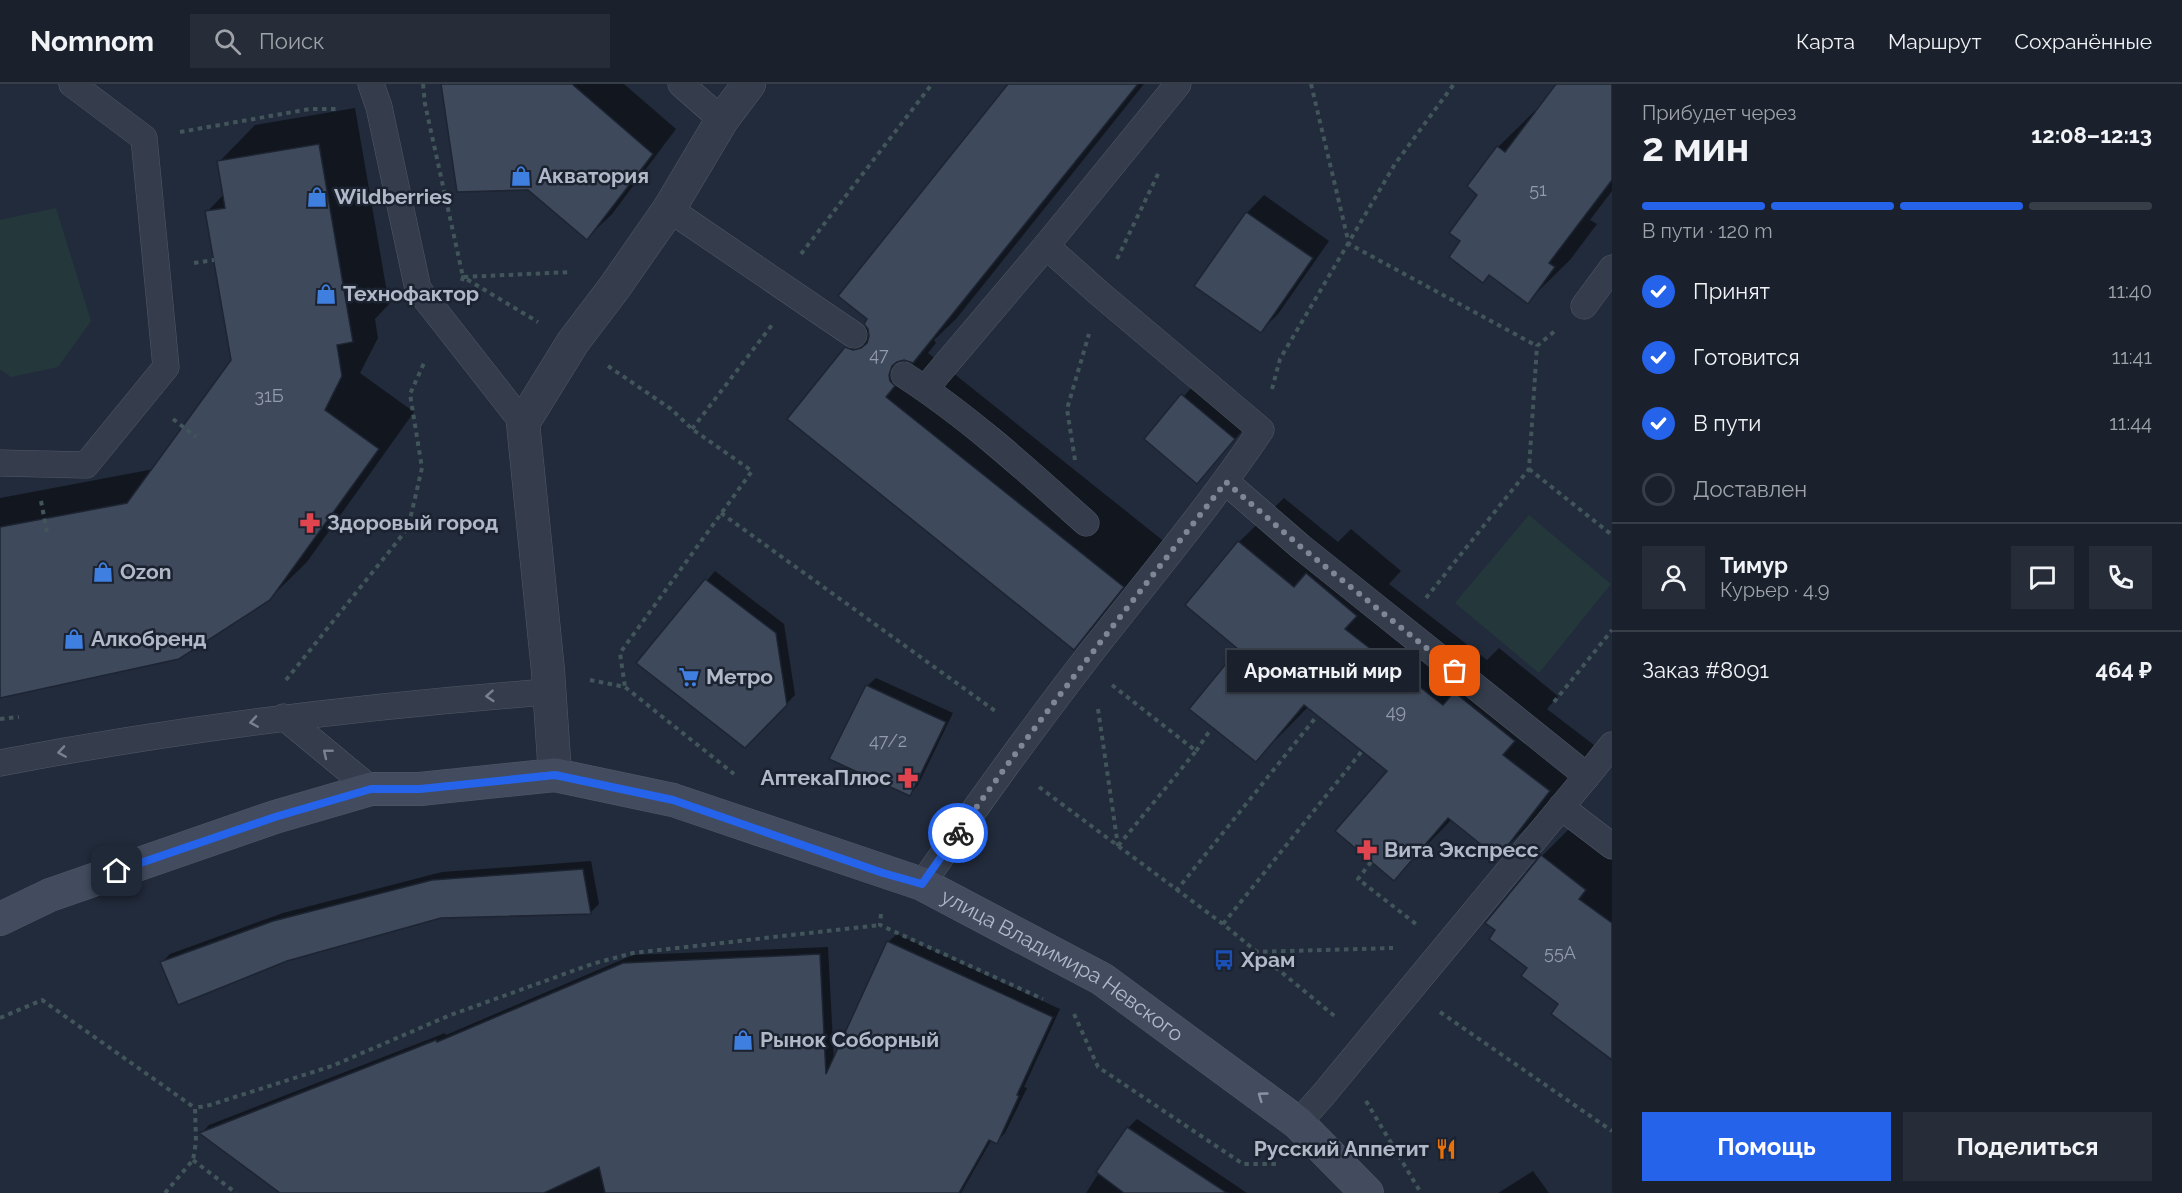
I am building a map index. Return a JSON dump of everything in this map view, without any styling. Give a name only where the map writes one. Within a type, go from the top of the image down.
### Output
[{"type":"street","points":[[555,775],[548,671],[524,423],[573,342],[669,209],[722,120],[749,84]]},
{"type":"street","name":"улица Владимира Невского","points":[[0,919],[50,895],[275,817],[371,789],[420,789],[555,775],[673,800],[883,873],[922,884],[1102,979],[1298,1123],[1366,1193]]},
{"type":"street","name":"улица Владимира Невского","points":[[0,892],[50,895]]},
{"type":"lane","points":[[0,463],[86,465],[166,367],[144,138],[72,84]]},
{"type":"lane","points":[[681,84],[722,120]]},
{"type":"lane","points":[[925,389],[1046,246],[1178,84]]},
{"type":"lane","points":[[375,96],[418,290],[524,423]]},
{"type":"lane","points":[[669,209],[854,335]]},
{"type":"lane","points":[[922,884],[1007,764],[1089,665],[1226,482],[1261,430],[1046,246]]},
{"type":"lane","points":[[1584,306],[1612,268]]},
{"type":"lane","points":[[904,375],[925,389],[1034,477],[1086,523]]},
{"type":"lane","points":[[1226,482],[1301,547],[1587,776]]},
{"type":"lane","points":[[0,763],[284,717],[548,692]]},
{"type":"lane","points":[[284,717],[371,789]]},
{"type":"lane","points":[[1298,1123],[1612,745]]},
{"type":"lane","points":[[1561,807],[1612,846]]},
{"type":"path","points":[[423,84],[425,104],[463,277],[576,272],[614,288]]},
{"type":"path","points":[[692,429],[787,289],[932,84]]},
{"type":"path","points":[[1311,84],[1349,244],[1537,346]]},
{"type":"path","points":[[1261,430],[1280,359],[1395,164],[1454,84]]},
{"type":"path","points":[[144,138],[310,110],[375,96],[425,104]]},
{"type":"path","points":[[1403,627],[1529,469],[1537,346],[1584,306]]},
{"type":"path","points":[[1529,469],[1612,535]]},
{"type":"path","points":[[625,687],[620,653],[752,471]]},
{"type":"path","points":[[721,513],[1005,718]]},
{"type":"path","points":[[1530,730],[1612,630]]},
{"type":"path","points":[[1089,665],[1196,751]]},
{"type":"path","points":[[1089,665],[1118,846],[1196,751],[1210,729]]},
{"type":"path","points":[[1176,891],[1317,716]]},
{"type":"path","points":[[1222,924],[1362,751]]},
{"type":"path","points":[[1371,862],[1358,879],[1444,947]]},
{"type":"path","points":[[880,925],[883,873]]},
{"type":"path","points":[[0,1017],[42,1000],[195,1108],[332,1066],[448,1017],[592,964],[633,953],[880,925],[1053,1004]]},
{"type":"path","points":[[1254,952],[1444,947]]},
{"type":"path","points":[[1410,990],[1612,1131]]},
{"type":"path","points":[[1074,1013],[1098,1067],[1243,1164],[1286,1164]]},
{"type":"path","points":[[165,1193],[193,1160],[196,1142],[195,1108]]},
{"type":"path","points":[[193,1160],[236,1193]]},
{"type":"path","points":[[1408,1193],[1417,1186]]},
{"type":"green space","points":[[56,208],[91,321],[58,367],[11,377],[0,369],[0,220]]},
{"type":"green space","points":[[1529,515],[1611,584],[1539,673],[1455,603]]},
{"type":"building","points":[[441,84],[572,84],[653,154],[587,240],[528,190],[457,192]]},
{"type":"building","points":[[1008,84],[1138,84],[913,363],[904,360],[892,366],[889,375],[890,381],[895,386],[886,397],[1124,587],[1074,650],[787,419],[845,347],[853,350],[867,343],[868,329],[864,324],[867,319],[838,296]]},
{"type":"building","points":[[1556,84],[1612,84],[1612,180],[1549,263],[1555,267],[1528,304],[1489,275],[1483,283],[1449,257],[1460,241],[1449,233],[1477,195],[1467,186],[1497,146],[1505,152]]},
{"type":"building","points":[[319,144],[353,342],[337,345],[342,376],[325,410],[379,449],[270,600],[179,659],[0,698],[0,527],[127,503],[231,360],[205,211],[225,208],[217,161]]},
{"type":"building","points":[[1246,212],[1313,258],[1261,333],[1194,286]]},
{"type":"building","points":[[1181,394],[1235,439],[1197,484],[1144,439]]},
{"type":"building","points":[[1238,541],[1294,587],[1306,573],[1357,616],[1345,629],[1443,705],[1454,692],[1515,741],[1503,755],[1550,791],[1498,858],[1448,818],[1394,881],[1335,831],[1387,771],[1304,705],[1256,762],[1189,709],[1238,649],[1185,605]]},
{"type":"building","points":[[705,579],[776,633],[787,705],[745,748],[636,663]]},
{"type":"building","points":[[866,685],[946,722],[910,796],[829,759]]},
{"type":"building","points":[[1541,855],[1586,890],[1579,899],[1612,923],[1612,1060],[1551,1014],[1558,1004],[1521,976],[1527,968],[1489,939],[1495,930],[1485,923]]},
{"type":"building","points":[[583,869],[591,914],[441,918],[287,961],[178,1005],[160,962],[273,921],[432,880]]},
{"type":"building","name":"Рынок Соборный","points":[[887,941],[1053,1017],[997,1144],[989,1140],[959,1193],[605,1193],[599,1167],[544,1193],[280,1193],[199,1133],[436,1040],[437,1042],[623,963],[820,954],[826,1074]]},
{"type":"building","points":[[1127,1127],[1227,1193],[1124,1193],[1096,1172]]},
{"type":"way so far","points":[[958,833],[1086,660],[1226,482],[1301,547],[1455,671]]},
{"type":"place","name":"Акватория","points":[[521,176]]},
{"type":"place","name":"Wildberries","points":[[317,197]]},
{"type":"place","name":"Технофактор","points":[[326,294]]},
{"type":"place","name":"Здоровый город","points":[[310,523]]},
{"type":"place","name":"Ozon","points":[[103,572]]},
{"type":"place","name":"Алкобренд","points":[[74,639]]},
{"type":"place","name":"Ароматный мир","points":[[1455,671]]},
{"type":"place","name":"Метро","points":[[689,677]]},
{"type":"place","name":"АптекаПлюс","points":[[908,778]]},
{"type":"place","name":"Вита Экспресс","points":[[1367,850]]},
{"type":"place","name":"Храм","points":[[1224,960]]},
{"type":"place","name":"Рынок Соборный","points":[[743,1040]]},
{"type":"place","name":"Русский Аппетит","points":[[1446,1149]]},
{"type":"route","points":[[117,871],[275,817],[371,789],[420,789],[555,775],[673,800],[883,873],[922,884],[958,833]]}]
